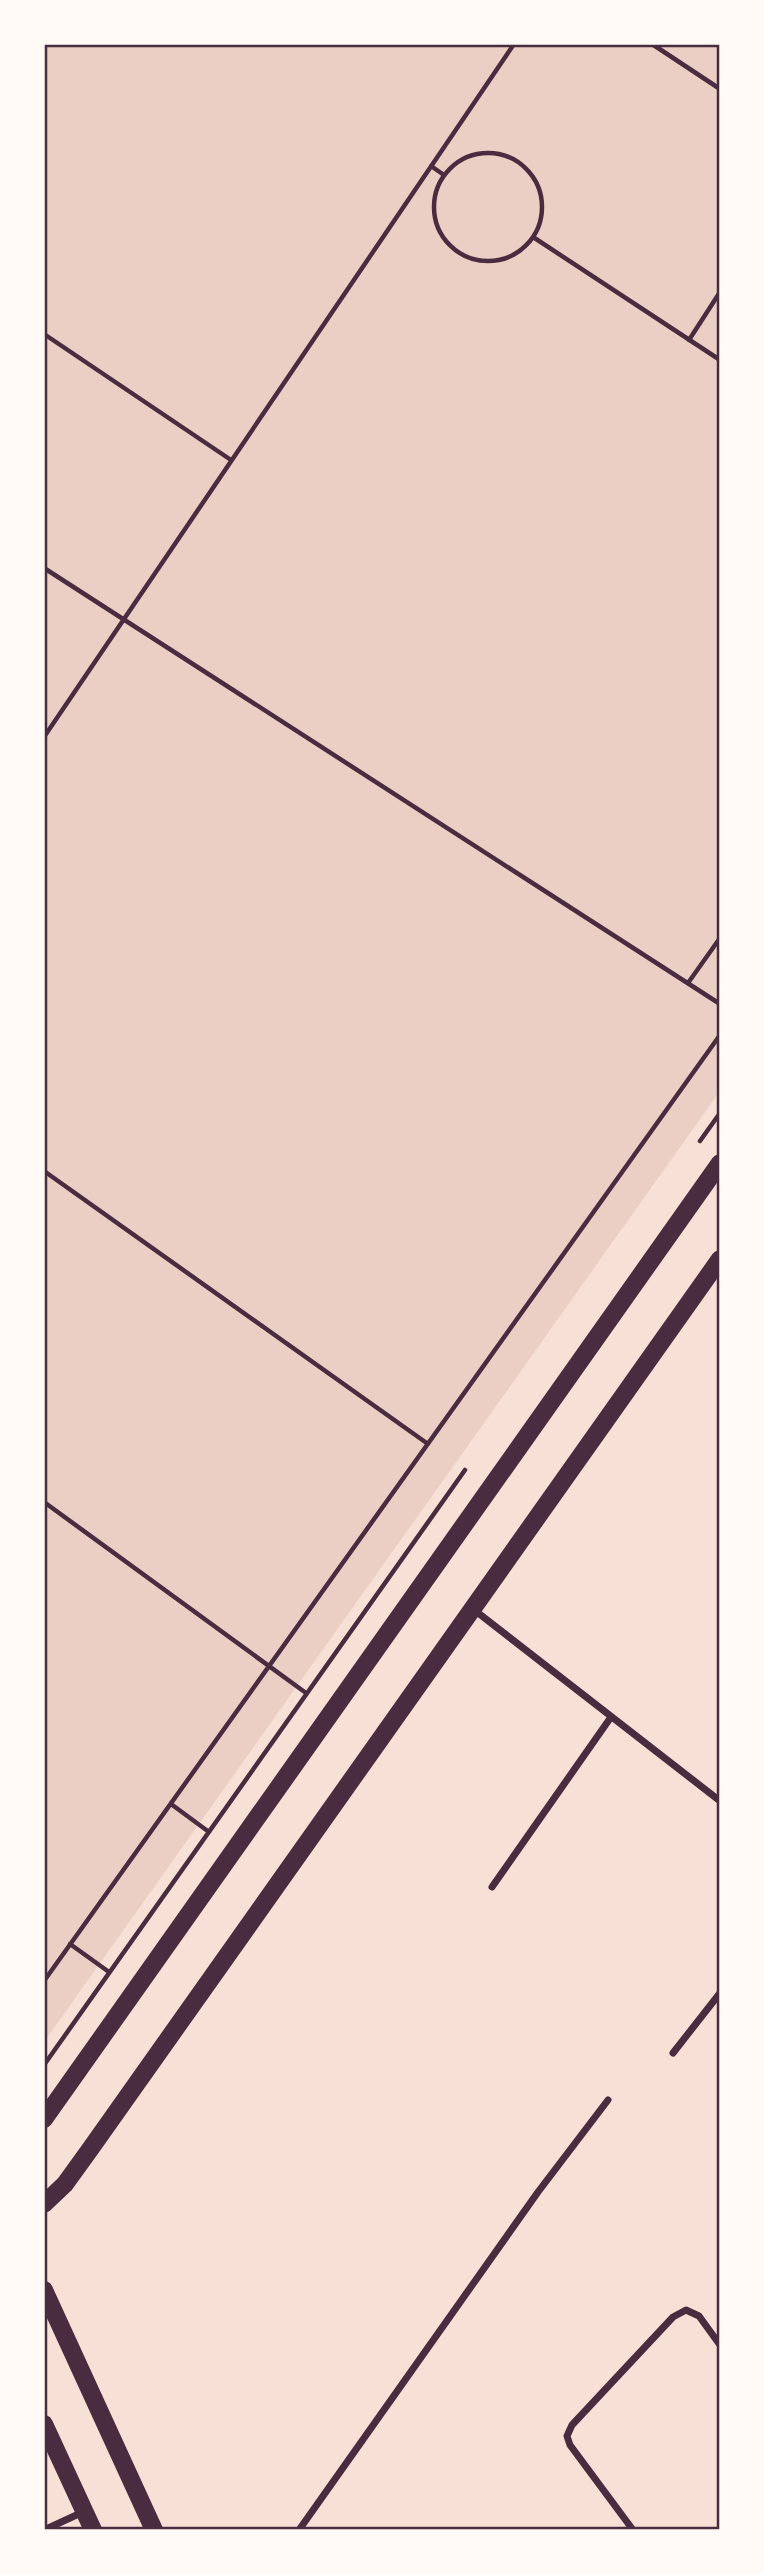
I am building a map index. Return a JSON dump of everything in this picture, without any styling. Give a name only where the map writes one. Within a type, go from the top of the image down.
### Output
[{"type":"main road","points":[[44,2119],[720,1163]]},
{"type":"main road","points":[[44,2204],[78,2166],[720,1259]]},
{"type":"main road","points":[[44,2290],[154,2530]]},
{"type":"main road","points":[[44,2424],[93,2530]]},
{"type":"street","points":[[473,1608],[720,1801]]},
{"type":"street","points":[[492,1887],[611,1717]]},
{"type":"street","points":[[673,2053],[720,1993]]},
{"type":"street","points":[[299,2530],[530,2204],[608,2100]]},
{"type":"street","points":[[632,2530],[570,2445],[567,2435],[572,2425],[664,2327],[686,2310],[699,2316],[720,2345]]},
{"type":"street","points":[[44,2530],[84,2512]]},
{"type":"path","points":[[44,737],[514,44]]},
{"type":"path","points":[[652,44],[720,89]]},
{"type":"path","points":[[485,152],[509,156],[528,170],[540,191],[542,215],[533,237],[515,254],[492,261],[468,257],[448,243],[436,222],[435,198],[444,175],[462,159],[485,152]]},
{"type":"path","points":[[431,166],[444,175]]},
{"type":"path","points":[[533,237],[720,360]]},
{"type":"path","points":[[689,340],[720,292]]},
{"type":"path","points":[[44,334],[231,460]]},
{"type":"path","points":[[44,568],[720,1004]]},
{"type":"path","points":[[688,983],[720,938]]},
{"type":"path","points":[[44,1981],[720,1035]]},
{"type":"path","points":[[696,1148],[720,1114]]},
{"type":"path","points":[[44,1171],[428,1444]]},
{"type":"path","points":[[44,2065],[468,1466]]},
{"type":"path","points":[[44,1502],[306,1693]]},
{"type":"path","points":[[171,1804],[208,1832]]},
{"type":"path","points":[[70,1944],[109,1972]]},
{"type":"shaded area","points":[[44,44],[720,44],[720,1091],[44,2042]]}]
